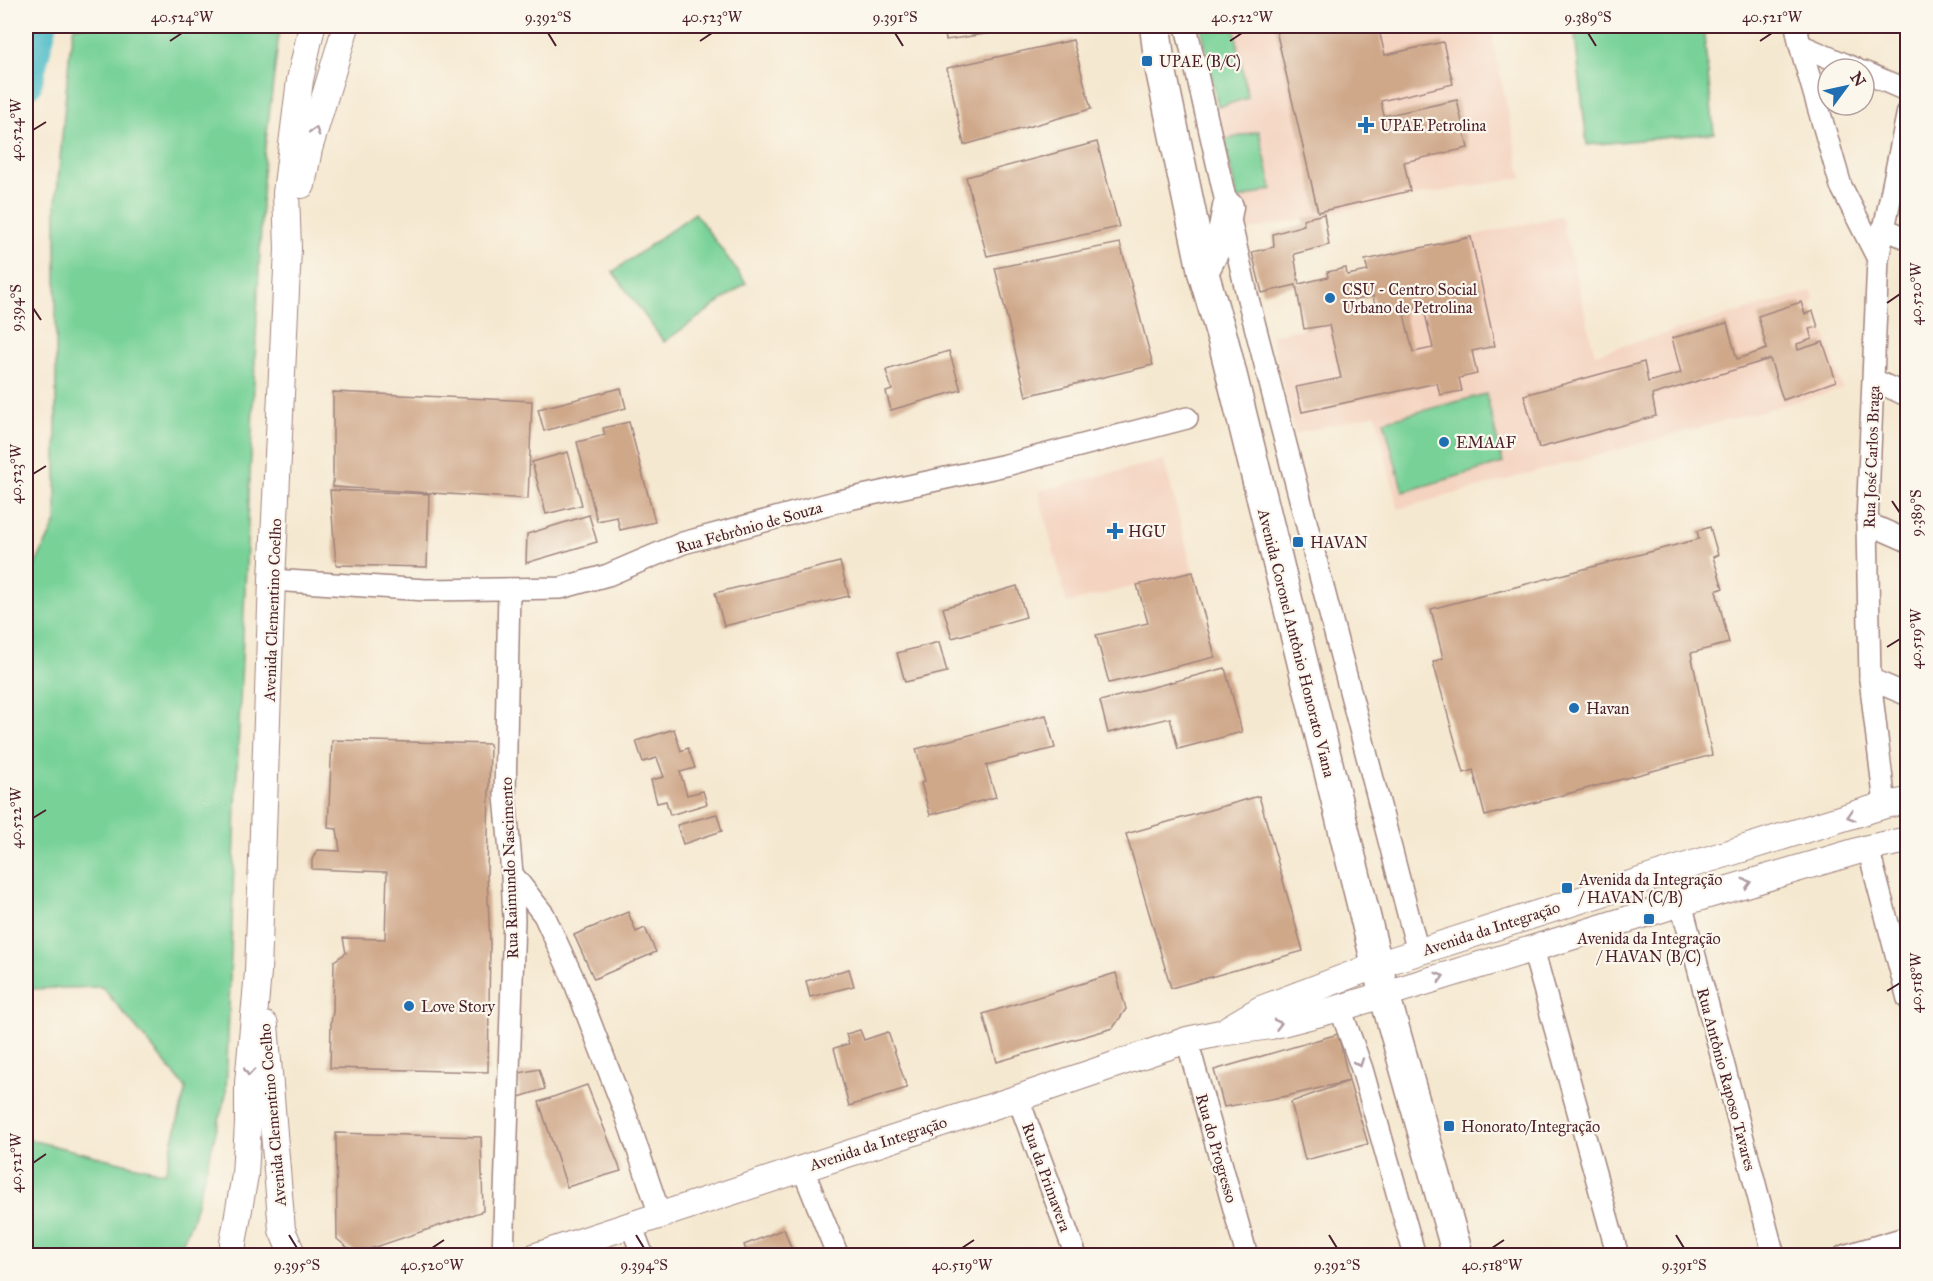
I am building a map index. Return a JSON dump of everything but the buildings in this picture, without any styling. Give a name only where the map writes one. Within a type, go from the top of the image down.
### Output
[{"type":"highway","name":"Avenida Coronel Antônio Honorato Viana","points":[[1155,26],[1160,66],[1203,272],[1228,363],[1384,993],[1458,1256]]},
{"type":"highway","points":[[1203,272],[1223,233],[1228,207]]},
{"type":"main road","name":"Avenida Clementino Coelho","points":[[233,1256],[233,1243],[245,1175],[248,1083],[258,972],[272,580],[288,249],[286,193],[300,80],[312,26]]},
{"type":"main road","name":"Avenida Clementino Coelho","points":[[288,249],[309,149],[346,26]]},
{"type":"main road","name":"Avenida da Integração","points":[[1220,1033],[1261,1009],[1377,965],[1690,864],[1897,803]]},
{"type":"main road","name":"Avenida da Integração","points":[[536,1256],[1018,1098],[1187,1040],[1271,1026],[1340,1008],[1681,903],[1868,848],[1908,840]]},
{"type":"main road","name":"Avenida Clementino Coelho","points":[[258,972],[267,1040],[282,1230],[293,1256]]},
{"type":"street","points":[[1186,26],[1237,253],[1272,395],[1418,952]]},
{"type":"street","points":[[1798,35],[1836,57]]},
{"type":"street","points":[[1798,35],[1841,186],[1878,260]]},
{"type":"street","points":[[1876,77],[1908,91]]},
{"type":"street","name":"Rua José Carlos Braga","points":[[1897,803],[1870,679],[1867,523],[1878,260],[1908,111]]},
{"type":"street","points":[[1884,228],[1908,239]]},
{"type":"street","points":[[1874,380],[1908,396]]},
{"type":"street","name":"Rua Febrônio de Souza","points":[[272,580],[426,590],[561,588],[608,575],[683,543],[835,502],[1006,465],[1186,418]]},
{"type":"street","points":[[1867,523],[1908,541]]},
{"type":"street","name":"Rua Raimundo Nascimento","points":[[503,1256],[514,919],[505,796],[509,589]]},
{"type":"street","points":[[1870,679],[1908,695]]},
{"type":"street","points":[[1868,848],[1908,999]]},
{"type":"street","points":[[512,874],[544,915],[573,978],[626,1115],[660,1215]]},
{"type":"street","name":"Rua Antônio Raposo Tavares","points":[[1681,903],[1774,1256]]},
{"type":"street","points":[[1533,949],[1618,1256]]},
{"type":"street","points":[[1340,1008],[1362,1069],[1414,1256]]},
{"type":"street","name":"Rua do Progresso","points":[[1187,1040],[1247,1256]]},
{"type":"street","name":"Rua da Primavera","points":[[1018,1098],[1076,1256]]},
{"type":"street","points":[[802,1167],[838,1256]]},
{"type":"street","points":[[631,1225],[643,1256]]},
{"type":"street","points":[[1844,1256],[1908,1237]]},
{"type":"shaded area","name":"UPAE Petrolina","points":[[1201,26],[1490,26],[1522,178],[1412,196],[1244,231]]},
{"type":"shaded area","points":[[1561,216],[1595,354],[1812,291],[1814,298],[1811,305],[1818,330],[1825,334],[1843,389],[1398,509],[1376,414],[1295,434],[1271,335],[1377,314],[1365,260]]},
{"type":"shaded area","name":"HGU","points":[[1164,460],[1193,572],[1067,603],[1038,491]]},
{"type":"green space","points":[[74,26],[280,26],[264,156],[238,749],[226,1094],[192,1221],[177,1255],[26,1255],[26,1139],[165,1173],[186,1088],[102,987],[26,989],[26,584],[56,522],[56,203]]},
{"type":"green space","points":[[1201,26],[1234,26],[1248,98],[1218,107]]},
{"type":"green space","points":[[1574,26],[1703,26],[1714,133],[1587,145]]},
{"type":"green space","points":[[1259,131],[1272,189],[1237,200],[1225,140]]},
{"type":"green space","points":[[695,213],[746,283],[664,342],[613,272]]},
{"type":"green space","name":"EMAAF","points":[[1486,394],[1503,463],[1403,492],[1384,421]]},
{"type":"waterway","points":[[26,84],[41,26]]},
{"type":"place","name":"UPAE (B/C)","points":[[1147,61]]},
{"type":"place","name":"UPAE Petrolina","points":[[1366,125]]},
{"type":"place","name":"CSU - Centro Social Urbano de Petrolina","points":[[1330,298]]},
{"type":"place","name":"EMAAF","points":[[1444,442]]},
{"type":"place","name":"HGU","points":[[1115,531]]},
{"type":"place","name":"HAVAN","points":[[1298,542]]},
{"type":"place","name":"Havan","points":[[1574,708]]},
{"type":"place","name":"Avenida da Integração / HAVAN (C/B)","points":[[1567,888]]},
{"type":"place","name":"Avenida da Integração / HAVAN (B/C)","points":[[1649,919]]},
{"type":"place","name":"Love Story","points":[[409,1006]]},
{"type":"place","name":"Honorato/Integração","points":[[1449,1126]]}]
